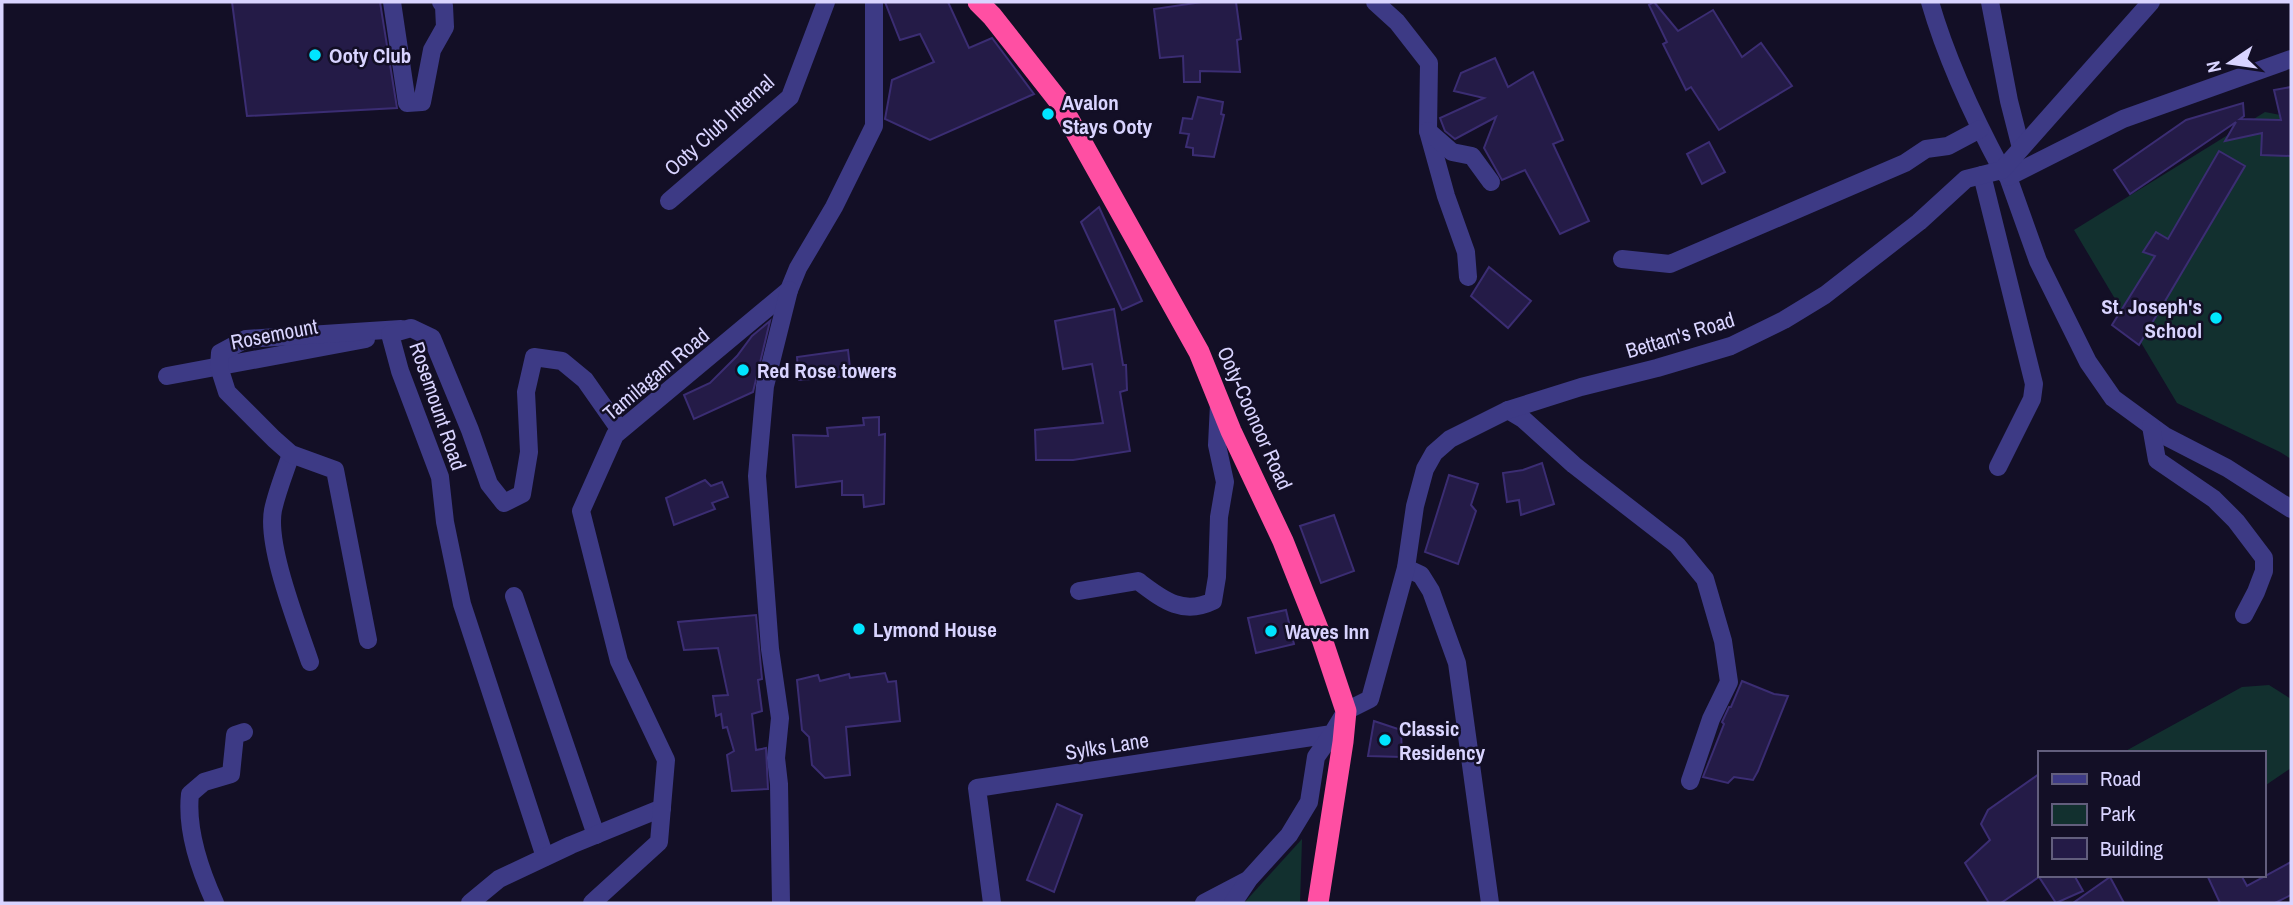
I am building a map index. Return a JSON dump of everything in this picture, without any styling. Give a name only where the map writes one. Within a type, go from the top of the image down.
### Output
[{"type":"highway","name":"Ooty-Coonoor Road","points":[[978,2],[1058,100],[1072,122],[1199,352],[1283,541],[1322,639],[1346,711],[1318,903]]},
{"type":"street","points":[[392,2],[407,103],[422,102],[432,50],[445,27],[444,6],[440,2]]},
{"type":"street","name":"Ooty Club Internal","points":[[669,201],[790,97],[826,2]]},
{"type":"street","name":"Tamilagam Road","points":[[592,903],[659,842],[666,760],[619,662],[581,511],[615,435],[789,290],[874,126],[874,2]]},
{"type":"street","points":[[1375,2],[1397,22],[1429,63],[1428,131],[1446,196],[1466,252],[1468,277]]},
{"type":"street","points":[[1930,2],[1938,29],[1980,129],[2005,174],[2038,261],[2088,362],[2113,398],[2165,436],[2227,468],[2291,509]]},
{"type":"street","points":[[1990,2],[2009,102],[2021,148]]},
{"type":"street","points":[[2005,174],[2021,148],[2151,2]]},
{"type":"street","name":"Bettam's Road","points":[[1346,711],[1370,699],[1406,568],[1415,506],[1425,468],[1434,453],[1450,439],[1508,410],[1731,346],[1784,320],[1825,295],[1919,222],[1966,179],[2005,174],[2123,119],[2291,59]]},
{"type":"street","points":[[1622,259],[1670,264],[1905,163],[1926,149],[1948,146],[1980,129]]},
{"type":"street","points":[[1428,131],[1452,152],[1472,156],[1491,182]]},
{"type":"street","points":[[1982,175],[2034,384],[2032,400],[1998,467]]},
{"type":"street","points":[[781,903],[776,758],[780,718],[770,649],[757,476],[765,386],[789,290]]},
{"type":"street","points":[[368,640],[335,470],[291,454],[274,439],[228,391],[219,367],[220,353],[246,339],[411,328]]},
{"type":"street","name":"Rosemount Road","points":[[545,858],[462,604],[445,522],[440,477],[400,371],[390,334],[411,328],[432,338],[489,484],[504,503],[522,494],[529,452],[526,392],[534,357],[562,361],[585,380],[620,430]]},
{"type":"street","name":"Rosemount","points":[[167,376],[390,334]]},
{"type":"street","points":[[1079,591],[1138,582],[1177,606],[1202,607],[1213,601],[1217,577],[1219,517],[1226,482],[1217,445],[1219,401]]},
{"type":"street","points":[[1508,410],[1523,419],[1574,466],[1677,545],[1705,579],[1723,641],[1729,682],[1711,719],[1690,781]]},
{"type":"street","points":[[2151,425],[2157,460],[2214,499],[2236,521],[2264,558],[2264,571],[2244,615]]},
{"type":"street","points":[[291,454],[273,512],[274,536],[287,594],[310,662]]},
{"type":"street","points":[[1406,568],[1421,575],[1431,591],[1457,663],[1489,903]]},
{"type":"street","points":[[514,596],[596,835]]},
{"type":"street","points":[[1233,903],[1249,879],[1289,835],[1309,802],[1316,757],[1346,711]]},
{"type":"street","points":[[215,903],[199,863],[188,813],[190,794],[204,782],[231,774],[235,735],[244,732]]},
{"type":"street","name":"Sylks Lane","points":[[992,903],[977,788],[1332,734]]},
{"type":"street","points":[[470,903],[499,879],[662,808]]},
{"type":"street","points":[[1204,903],[1249,879]]},
{"type":"green space","points":[[2265,112],[2291,117],[2291,459],[2177,403],[2074,230]]},
{"type":"green space","points":[[2269,685],[2291,699],[2291,768],[2265,786],[2265,751],[2126,751],[2242,687]]},
{"type":"green space","points":[[1302,839],[1300,903],[1244,903]]},
{"type":"building","name":"Ooty Club","points":[[232,2],[380,2],[397,108],[247,116]]},
{"type":"building","points":[[885,2],[948,2],[969,48],[992,38],[1034,94],[930,140],[885,119],[892,80],[934,62],[920,34],[900,40]]},
{"type":"building","points":[[1202,2],[1236,2],[1241,39],[1237,40],[1240,72],[1200,71],[1200,82],[1184,82],[1183,56],[1160,58],[1154,9]]},
{"type":"building","points":[[1654,2],[1678,31],[1713,10],[1742,57],[1761,43],[1792,86],[1719,130],[1691,87],[1686,90],[1663,44],[1667,42],[1649,5]]},
{"type":"building","points":[[1495,58],[1508,87],[1533,72],[1563,140],[1553,144],[1589,221],[1560,234],[1525,170],[1502,180],[1484,148],[1496,117],[1455,139],[1445,131],[1440,118],[1484,98],[1454,91],[1461,73]]},
{"type":"building","points":[[2291,87],[2291,156],[2261,155],[2262,133],[2225,141],[2236,122],[2130,194],[2114,170],[2186,120],[2243,103],[2244,116],[2240,119],[2281,120],[2274,90]]},
{"type":"building","points":[[1198,97],[1223,102],[1221,114],[1224,115],[1214,157],[1193,155],[1193,148],[1186,147],[1189,134],[1180,133],[1183,118],[1192,119]]},
{"type":"building","points":[[1709,142],[1725,172],[1702,184],[1687,154]]},
{"type":"building","points":[[2219,151],[2245,166],[2139,345],[2112,325],[2155,256],[2143,252],[2156,232],[2168,239]]},
{"type":"building","points":[[1099,207],[1142,301],[1122,310],[1081,222]]},
{"type":"building","points":[[1489,267],[1531,301],[1508,328],[1471,296]]},
{"type":"building","points":[[1114,309],[1123,365],[1126,365],[1127,390],[1120,392],[1130,451],[1073,460],[1036,460],[1035,430],[1103,423],[1092,364],[1063,369],[1055,321]]},
{"type":"building","name":"Red Rose towers","points":[[770,321],[753,392],[694,419],[684,395],[710,383],[737,356],[752,336]]},
{"type":"building","points":[[848,350],[851,376],[799,380],[797,357]]},
{"type":"building","points":[[879,417],[879,435],[885,434],[884,504],[864,507],[863,495],[842,495],[842,481],[796,487],[793,435],[828,436],[827,428],[864,425],[863,418]]},
{"type":"building","points":[[1542,463],[1554,504],[1521,515],[1519,500],[1507,502],[1503,473]]},
{"type":"building","points":[[1449,475],[1478,484],[1471,505],[1476,511],[1458,564],[1425,552]]},
{"type":"building","points":[[705,480],[711,486],[722,482],[728,497],[712,503],[715,509],[674,525],[666,498]]},
{"type":"building","points":[[1334,515],[1354,571],[1321,583],[1300,526]]},
{"type":"building","name":"Waves Inn","points":[[1286,610],[1294,644],[1256,653],[1248,618]]},
{"type":"building","points":[[756,615],[762,711],[752,714],[756,750],[766,748],[768,789],[732,791],[727,755],[734,751],[727,727],[723,728],[721,714],[716,716],[713,696],[728,695],[718,648],[684,650],[678,622]]},
{"type":"building","points":[[885,673],[888,682],[896,681],[900,721],[846,727],[850,775],[825,778],[812,765],[809,737],[802,730],[797,680],[818,675],[820,681],[849,674],[850,678]]},
{"type":"building","points":[[1742,681],[1774,694],[1788,696],[1758,771],[1753,780],[1734,777],[1728,783],[1703,777],[1724,724],[1722,722]]},
{"type":"building","points":[[1374,721],[1401,730],[1402,757],[1368,756]]},
{"type":"building","points":[[2038,775],[2039,877],[2001,903],[1989,903],[1965,863],[1990,840],[1981,824],[1988,810]]},
{"type":"building","points":[[1057,804],[1082,815],[1054,892],[1027,880]]},
{"type":"building","points":[[2291,862],[2291,895],[2275,903],[2220,903],[2208,877],[2242,877],[2247,886]]},
{"type":"building","points":[[2039,877],[2075,877],[2083,891],[2056,903]]},
{"type":"building","points":[[2110,877],[2124,903],[2073,903]]},
{"type":"place","name":"Ooty Club","points":[[315,55]]},
{"type":"place","name":"Avalon Stays Ooty","points":[[1048,114]]},
{"type":"place","name":"St. Joseph's School","points":[[2216,318]]},
{"type":"place","name":"Red Rose towers","points":[[743,370]]},
{"type":"place","name":"Lymond House","points":[[859,629]]},
{"type":"place","name":"Waves Inn","points":[[1271,631]]},
{"type":"place","name":"Classic Residency","points":[[1385,740]]}]
